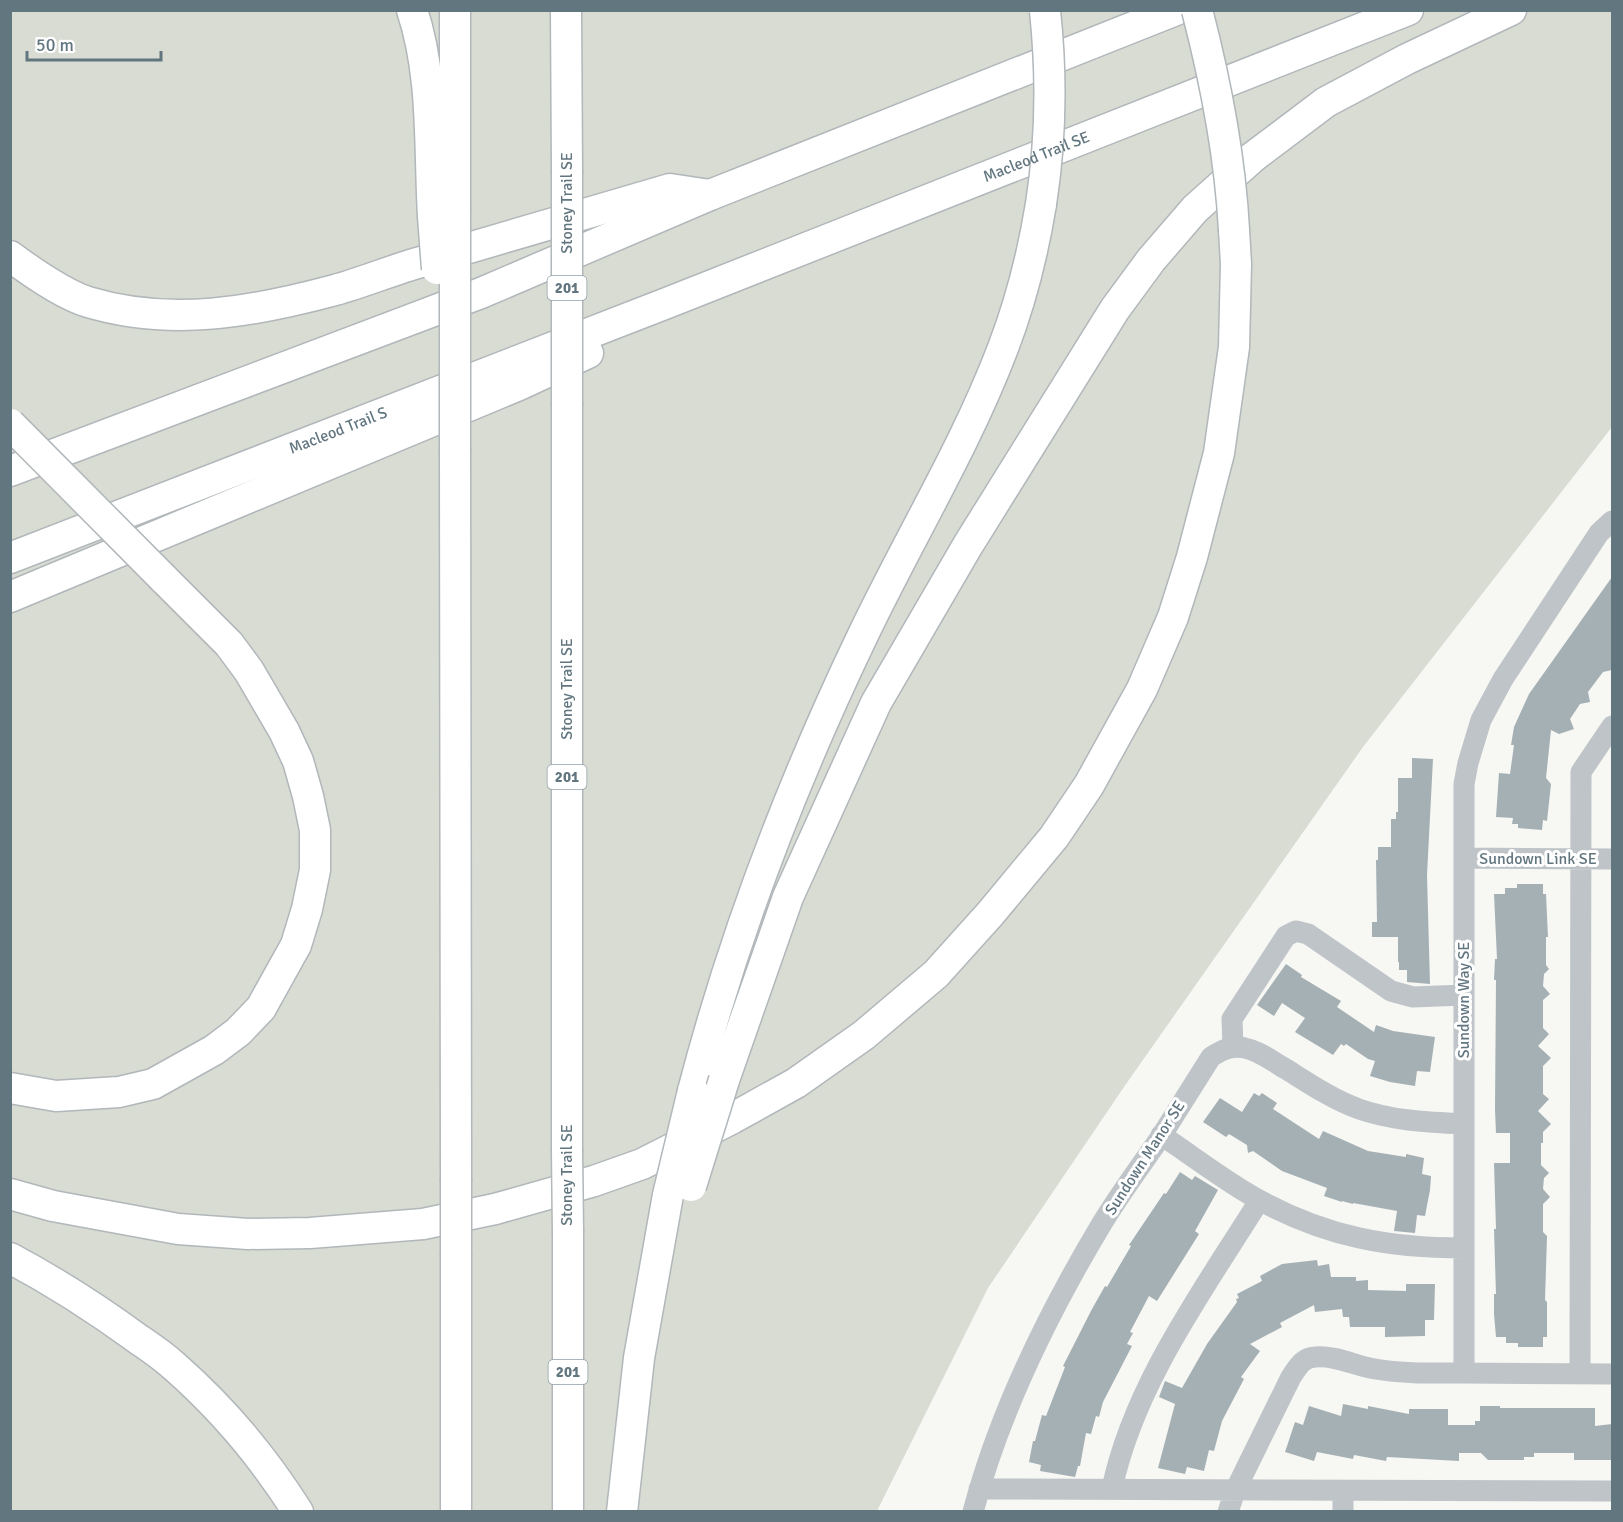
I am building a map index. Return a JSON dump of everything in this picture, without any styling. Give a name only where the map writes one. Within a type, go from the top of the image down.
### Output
[{"type":"highway","points":[[412,10],[426,77],[444,212],[455,403],[456,1512]]},
{"type":"highway","points":[[444,212],[455,10]]},
{"type":"highway","name":"Stoney Trail SE","points":[[567,10],[568,1512]]},
{"type":"highway","points":[[10,471],[481,293],[710,195],[1176,10]]},
{"type":"highway","points":[[10,1194],[53,1206],[178,1229],[248,1234],[310,1233],[423,1224],[506,1206],[594,1181],[642,1164],[733,1118],[796,1083],[864,1035],[936,974],[1054,837],[1089,785],[1142,689],[1173,617],[1192,557],[1219,453],[1234,347],[1236,264],[1228,164],[1215,84],[1197,10]]},
{"type":"highway","name":"Macleod Trail SE","points":[[667,303],[1408,10]]},
{"type":"highway","points":[[680,1191],[724,1080],[788,897],[876,703],[968,544],[1115,309],[1195,209],[1262,150],[1326,102],[1407,59],[1511,10]]},
{"type":"highway","points":[[622,1512],[627,1445],[640,1402],[675,1245],[693,1091],[720,995],[749,907],[807,756],[876,607],[966,432],[1003,348],[1028,271],[1041,204],[1048,146],[1049,50],[1045,11]]},
{"type":"highway","points":[[10,256],[32,272],[86,301],[144,315],[210,315],[270,305],[336,290],[396,269],[669,189],[710,195]]},
{"type":"highway","points":[[10,597],[519,386],[609,342],[667,303]]},
{"type":"highway","name":"Macleod Trail S","points":[[10,558],[667,303]]},
{"type":"highway","points":[[10,424],[229,644],[249,671],[284,731],[298,761],[315,830],[315,870],[296,945],[261,1008],[238,1032],[214,1050],[153,1084],[119,1092],[56,1096],[10,1088]]},
{"type":"highway","points":[[10,1258],[50,1279],[112,1320],[173,1365],[228,1419],[277,1479],[298,1512]]},
{"type":"street","name":"Sundown Way SE","points":[[1464,1373],[1464,784],[1481,720],[1503,679],[1599,533],[1612,521]]},
{"type":"street","points":[[1580,1373],[1581,772],[1612,726]]},
{"type":"street","name":"Sundown Link SE","points":[[1464,858],[1612,859]]},
{"type":"street","points":[[1464,995],[1413,997],[1390,991],[1308,934],[1296,931],[1286,936],[1232,1019],[1233,1047],[1255,1050],[1331,1097],[1389,1118],[1464,1124]]},
{"type":"street","name":"Sundown Manor SE","points":[[974,1512],[980,1489],[1013,1399],[1048,1319],[1102,1224],[1211,1057],[1223,1049],[1233,1047]]},
{"type":"street","points":[[1161,1135],[1259,1201],[1328,1231],[1372,1242],[1421,1248],[1464,1248]]},
{"type":"street","points":[[1112,1489],[1118,1457],[1170,1344],[1259,1201]]},
{"type":"street","points":[[1228,1512],[1235,1491],[1291,1377],[1302,1361],[1313,1357],[1326,1357],[1375,1369],[1425,1373],[1612,1374]]},
{"type":"street","points":[[980,1489],[1235,1491],[1343,1501],[1612,1491]]},
{"type":"shaded area","points":[[10,11],[1612,11],[1612,427],[1363,747],[1126,1084],[988,1288],[877,1511],[11,1511]]},
{"type":"building","points":[[1612,577],[1612,670],[1603,672],[1588,692],[1590,702],[1580,704],[1570,719],[1574,729],[1559,734],[1551,730],[1546,778],[1551,784],[1547,821],[1543,820],[1542,830],[1518,828],[1518,824],[1512,824],[1513,818],[1496,817],[1499,773],[1510,774],[1514,727],[1529,694]]},
{"type":"building","points":[[1412,758],[1433,759],[1427,875],[1430,984],[1407,982],[1407,970],[1399,970],[1398,937],[1372,937],[1372,922],[1377,922],[1376,860],[1378,860],[1378,847],[1391,847],[1391,819],[1396,819],[1396,812],[1398,812],[1398,778],[1412,778]]},
{"type":"building","points":[[1517,884],[1543,884],[1543,894],[1546,894],[1548,937],[1546,937],[1546,965],[1549,969],[1544,974],[1543,986],[1550,994],[1543,1000],[1543,1028],[1549,1034],[1538,1046],[1551,1058],[1543,1066],[1543,1094],[1549,1099],[1538,1111],[1551,1124],[1543,1132],[1543,1143],[1541,1143],[1541,1165],[1549,1173],[1544,1178],[1543,1189],[1550,1197],[1543,1204],[1543,1232],[1547,1236],[1545,1300],[1547,1302],[1547,1337],[1543,1337],[1543,1347],[1518,1347],[1518,1343],[1506,1343],[1506,1337],[1496,1337],[1494,1314],[1494,1294],[1496,1294],[1494,1229],[1496,1229],[1494,1163],[1510,1163],[1510,1133],[1496,1133],[1496,980],[1494,980],[1495,959],[1497,959],[1494,894],[1505,894],[1505,888],[1517,888]]},
{"type":"building","points":[[1286,964],[1302,975],[1301,977],[1341,1001],[1337,1007],[1374,1032],[1376,1025],[1393,1031],[1435,1037],[1430,1072],[1417,1071],[1415,1086],[1370,1076],[1375,1061],[1368,1059],[1346,1044],[1344,1046],[1341,1044],[1333,1055],[1295,1032],[1305,1018],[1282,1003],[1274,1016],[1257,1005]]},
{"type":"building","points":[[1254,1093],[1259,1096],[1262,1093],[1277,1103],[1273,1109],[1319,1139],[1323,1131],[1368,1151],[1424,1158],[1422,1174],[1431,1176],[1430,1190],[1425,1216],[1417,1215],[1415,1233],[1394,1231],[1397,1211],[1342,1202],[1324,1196],[1327,1188],[1282,1171],[1253,1151],[1248,1153],[1247,1145],[1229,1134],[1226,1137],[1203,1122],[1220,1098],[1242,1112]]},
{"type":"building","points":[[1180,1172],[1192,1180],[1195,1176],[1218,1190],[1195,1231],[1199,1234],[1157,1301],[1149,1296],[1130,1332],[1133,1333],[1127,1344],[1132,1346],[1103,1402],[1099,1417],[1096,1416],[1091,1434],[1086,1433],[1080,1466],[1078,1466],[1075,1477],[1040,1471],[1041,1465],[1029,1462],[1033,1441],[1035,1441],[1042,1415],[1046,1416],[1065,1367],[1063,1366],[1105,1286],[1107,1287],[1131,1246],[1129,1245]]},
{"type":"building","points":[[1317,1260],[1318,1266],[1329,1264],[1331,1277],[1356,1277],[1356,1281],[1368,1280],[1368,1290],[1406,1291],[1406,1284],[1435,1284],[1434,1320],[1425,1320],[1425,1336],[1385,1337],[1385,1327],[1350,1327],[1349,1317],[1343,1317],[1342,1309],[1315,1312],[1314,1305],[1280,1323],[1282,1327],[1250,1344],[1260,1351],[1241,1377],[1244,1379],[1222,1421],[1214,1451],[1209,1450],[1204,1471],[1187,1467],[1185,1474],[1158,1468],[1175,1404],[1159,1397],[1165,1381],[1182,1388],[1207,1344],[1237,1302],[1236,1299],[1239,1298],[1237,1294],[1262,1281],[1260,1276],[1282,1264]]},
{"type":"building","points":[[1343,1404],[1409,1414],[1409,1409],[1448,1409],[1448,1425],[1475,1425],[1475,1421],[1480,1421],[1480,1406],[1595,1408],[1595,1426],[1612,1424],[1612,1460],[1574,1460],[1574,1453],[1534,1453],[1534,1457],[1524,1457],[1524,1460],[1488,1460],[1481,1453],[1459,1453],[1459,1461],[1387,1457],[1386,1461],[1354,1455],[1353,1459],[1317,1452],[1314,1461],[1285,1452],[1295,1422],[1303,1425],[1309,1406],[1341,1416]]}]
